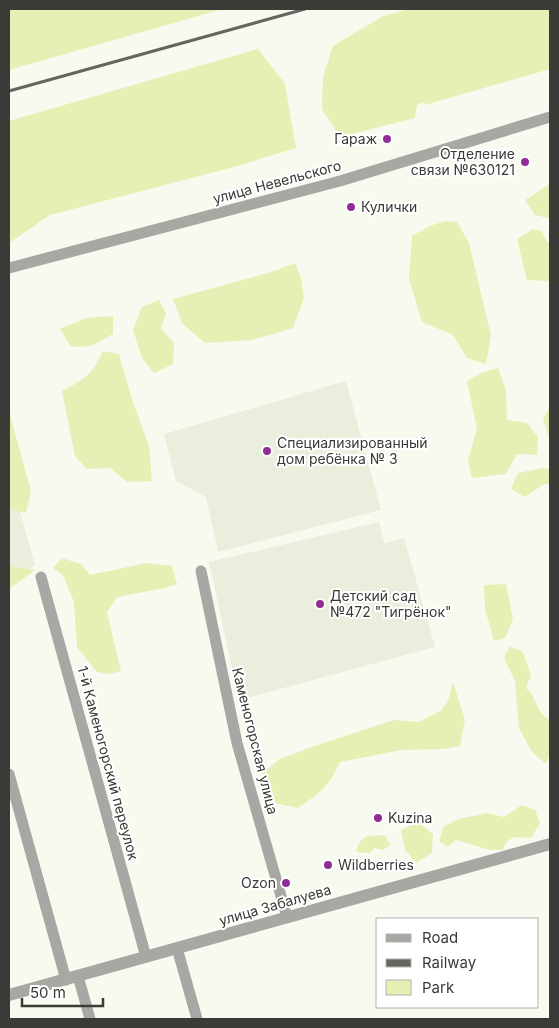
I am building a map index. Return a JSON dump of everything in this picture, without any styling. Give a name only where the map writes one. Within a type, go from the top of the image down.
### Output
[{"type":"street","name":"улица Невельского","points":[[9,268],[340,181],[550,117]]},
{"type":"street","name":"Каменогорская улица","points":[[201,571],[237,743],[287,917]]},
{"type":"street","name":"1-й Каменогорский переулок","points":[[41,577],[146,957]]},
{"type":"street","points":[[9,774],[72,978],[90,1019]]},
{"type":"street","name":"улица Забалуева","points":[[9,996],[550,844]]},
{"type":"street","points":[[177,948],[197,1019]]},
{"type":"shaded area","name":"Специализированный дом ребёнка № 3","points":[[346,381],[381,510],[218,552],[206,497],[176,481],[164,434]]},
{"type":"shaded area","points":[[9,472],[35,565],[9,583]]},
{"type":"shaded area","name":"Детский сад №472 \"Тигрёнок\"","points":[[379,522],[384,543],[404,538],[435,647],[239,700],[209,562]]},
{"type":"green space","points":[[9,9],[223,9],[9,70]]},
{"type":"green space","points":[[409,9],[550,9],[550,69],[425,105],[424,102],[417,105],[415,118],[340,137],[322,109],[323,77],[333,46],[383,16]]},
{"type":"green space","points":[[258,49],[285,84],[296,148],[234,167],[50,215],[9,243],[9,121]]},
{"type":"green space","points":[[550,184],[550,222],[548,218],[535,215],[525,200]]},
{"type":"green space","points":[[445,221],[457,222],[469,243],[491,335],[486,364],[467,358],[453,335],[422,322],[409,279],[412,236],[430,226]]},
{"type":"green space","points":[[533,229],[541,231],[550,244],[550,281],[527,280],[517,239]]},
{"type":"green space","points":[[295,263],[301,278],[304,298],[293,328],[252,340],[205,343],[182,323],[173,299],[271,272]]},
{"type":"green space","points":[[159,300],[166,313],[161,329],[174,342],[173,364],[154,373],[142,358],[133,330],[142,307]]},
{"type":"green space","points":[[113,316],[113,334],[91,346],[71,347],[60,329],[86,318]]},
{"type":"green space","points":[[103,351],[119,354],[131,396],[149,446],[152,481],[127,482],[110,468],[87,469],[75,456],[62,391],[87,376]]},
{"type":"green space","points":[[498,368],[506,390],[507,420],[527,423],[538,437],[537,455],[517,454],[506,474],[472,478],[468,460],[477,429],[467,381],[481,373]]},
{"type":"green space","points":[[550,407],[550,441],[543,419]]},
{"type":"green space","points":[[9,411],[31,491],[26,513],[9,509]]},
{"type":"green space","points":[[542,468],[550,469],[550,484],[544,484],[525,497],[511,489],[518,473]]},
{"type":"green space","points":[[62,558],[81,564],[90,575],[146,563],[172,566],[177,584],[117,597],[107,612],[121,671],[110,674],[97,672],[77,647],[74,602],[63,575],[53,568]]},
{"type":"green space","points":[[9,566],[35,570],[9,589]]},
{"type":"green space","points":[[506,584],[513,619],[505,638],[494,641],[485,609],[484,585]]},
{"type":"green space","points":[[510,646],[523,652],[531,675],[526,688],[533,696],[541,712],[550,720],[550,753],[546,764],[532,752],[519,728],[515,681],[504,658]]},
{"type":"green space","points":[[453,682],[465,720],[460,746],[443,749],[401,750],[340,762],[332,778],[323,789],[298,808],[274,803],[262,773],[280,759],[394,720],[419,722],[442,710],[449,698]]},
{"type":"green space","points":[[522,805],[535,810],[540,823],[531,838],[514,837],[506,842],[503,850],[490,850],[456,840],[447,847],[439,841],[444,826],[459,819],[487,813],[504,817]]},
{"type":"green space","points":[[418,822],[433,834],[432,853],[416,863],[405,850],[401,830]]},
{"type":"green space","points":[[384,835],[391,845],[382,850],[375,848],[370,853],[356,852],[360,842],[366,837]]},
{"type":"railway","points":[[9,91],[305,9]]},
{"type":"place","name":"Гараж","points":[[387,139]]},
{"type":"place","name":"Отделение связи №630121","points":[[525,162]]},
{"type":"place","name":"Кулички","points":[[351,207]]},
{"type":"place","name":"Специализированный дом ребёнка № 3","points":[[267,451]]},
{"type":"place","name":"Детский сад №472 \"Тигрёнок\"","points":[[320,604]]},
{"type":"place","name":"Kuzina","points":[[378,818]]},
{"type":"place","name":"Wildberries","points":[[328,865]]},
{"type":"place","name":"Ozon","points":[[286,883]]}]
